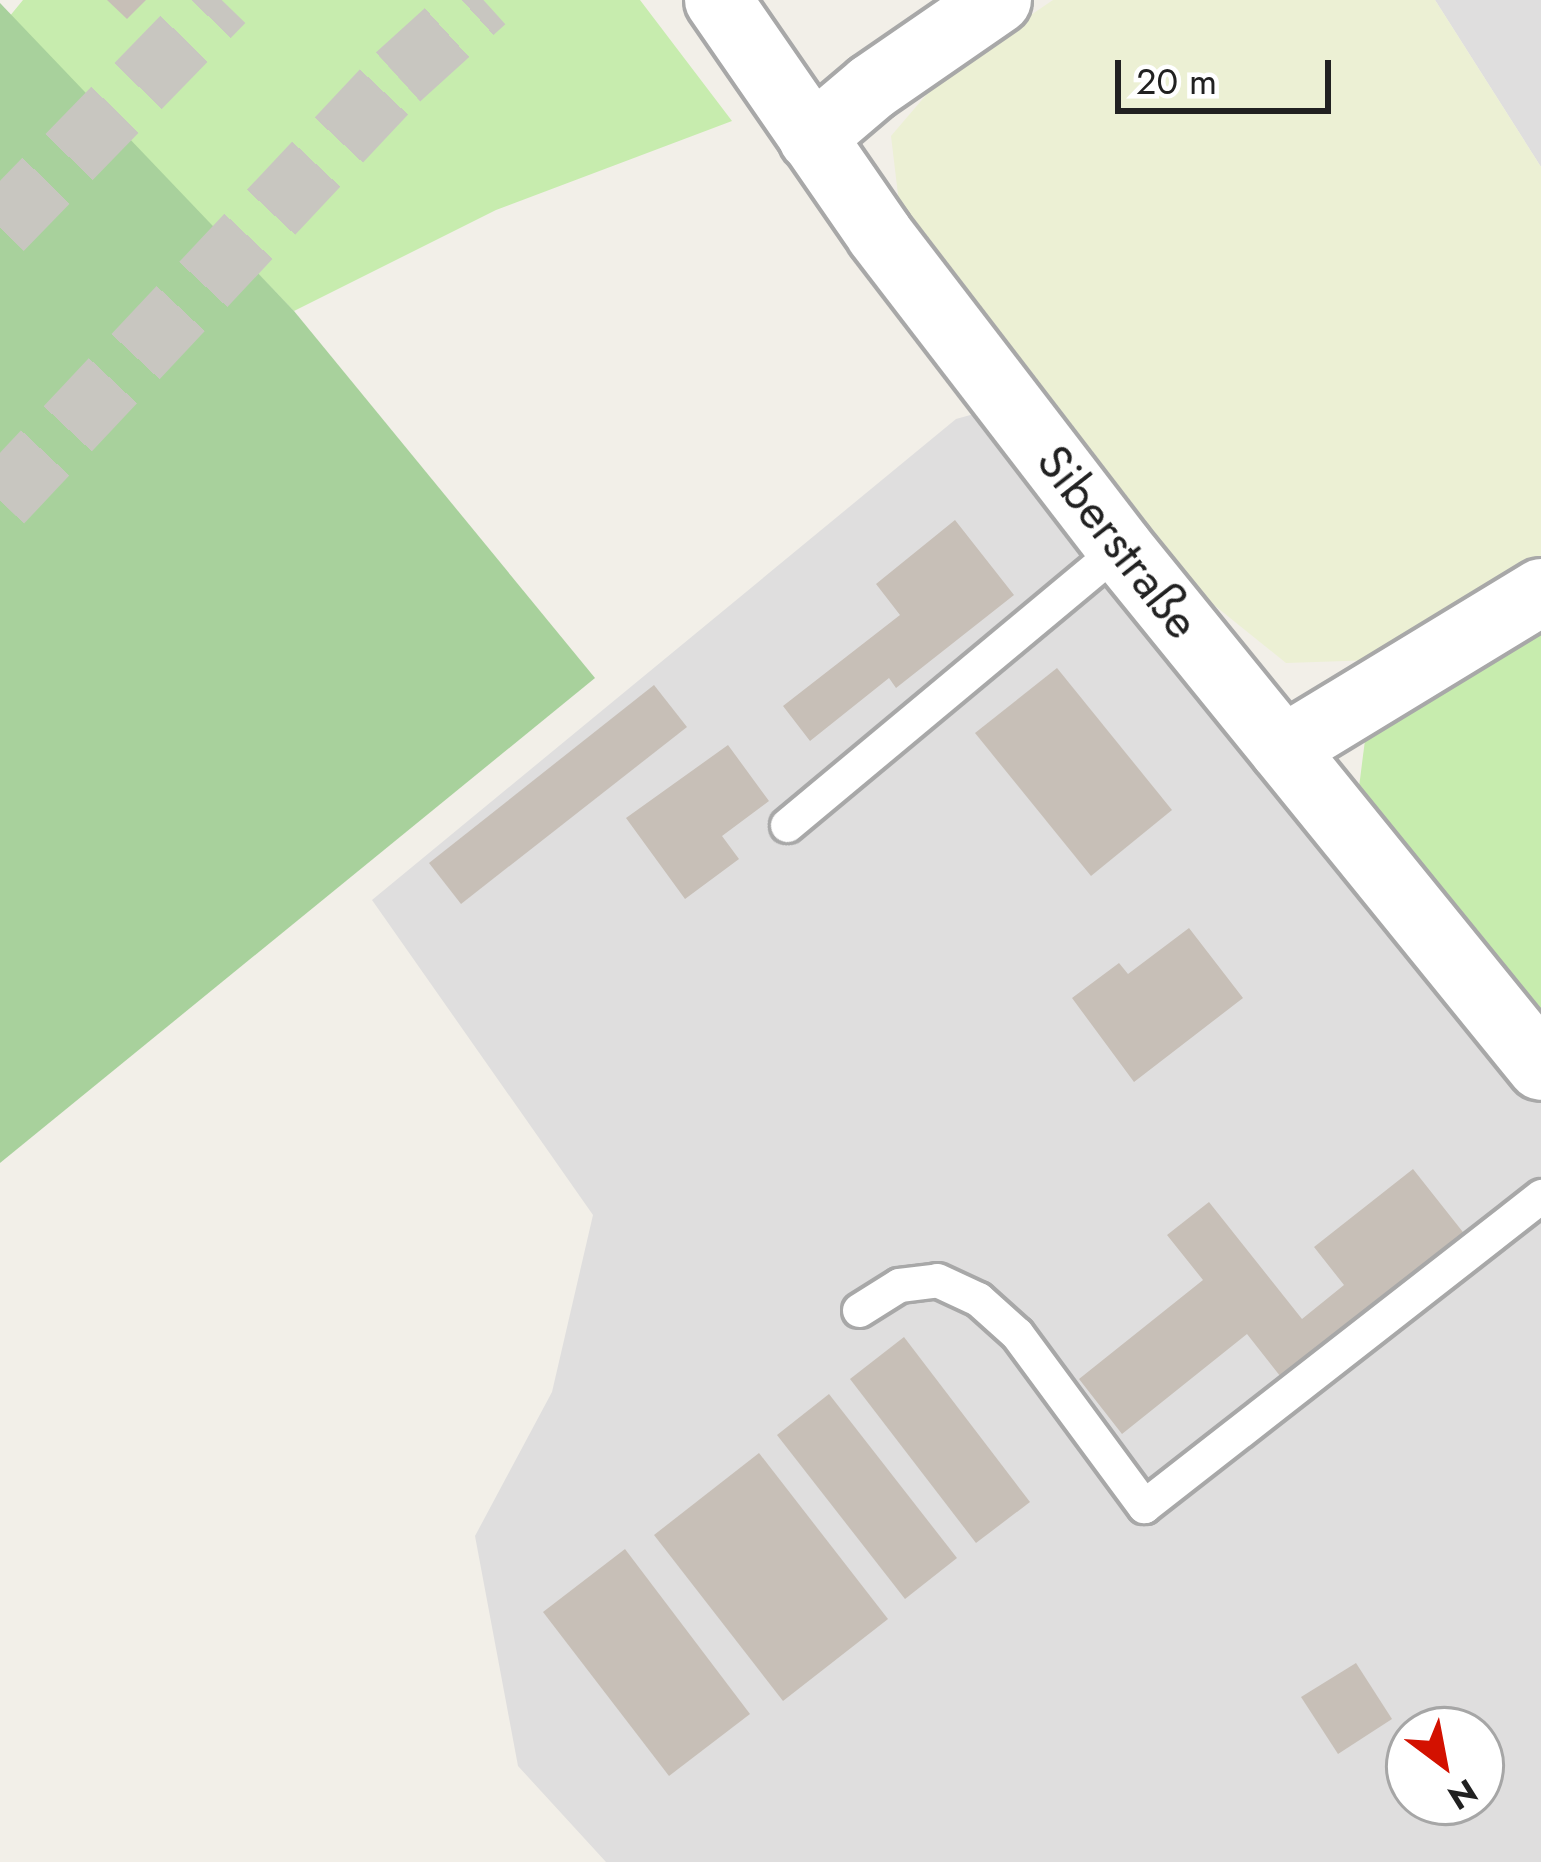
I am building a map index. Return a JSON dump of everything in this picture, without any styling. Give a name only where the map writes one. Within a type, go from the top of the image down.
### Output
[{"type":"street","name":"Siberstraße","points":[[718,0],[812,138],[1120,548],[1541,1067]]},
{"type":"street","points":[[812,138],[872,87],[998,0]]},
{"type":"street","points":[[1283,749],[1541,592]]},
{"type":"lane","points":[[787,825],[1120,548]]},
{"type":"lane","points":[[859,1310],[899,1285],[937,1280],[978,1299],[1017,1334],[1144,1506],[1541,1196]]},
{"type":"shaded area","points":[[1435,0],[1541,0],[1541,167]]},
{"type":"shaded area","points":[[1046,394],[1358,795],[1541,1018],[1541,1862],[606,1862],[518,1766],[475,1536],[552,1392],[593,1215],[372,900],[956,419]]},
{"type":"green space","points":[[23,0],[640,0],[732,121],[496,210],[294,311],[9,17]]},
{"type":"green space","points":[[1053,0],[1435,0],[1541,167],[1541,570],[1375,660],[1286,663],[1204,597],[899,203],[891,136],[944,74]]},
{"type":"green space","points":[[0,3],[294,311],[595,678],[0,1163]]},
{"type":"green space","points":[[1541,629],[1541,1018],[1358,795],[1365,740]]},
{"type":"building","points":[[107,0],[146,0],[127,19]]},
{"type":"building","points":[[955,520],[1014,595],[896,688],[889,678],[810,741],[783,706],[900,615],[876,584]]},
{"type":"building","points":[[1057,668],[1172,810],[1091,876],[975,733]]},
{"type":"building","points":[[654,685],[687,727],[461,904],[429,863]]},
{"type":"building","points":[[728,745],[769,801],[722,836],[739,859],[685,899],[626,818]]},
{"type":"building","points":[[1189,928],[1243,998],[1134,1082],[1072,998],[1119,963],[1128,974]]},
{"type":"building","points":[[1413,1169],[1470,1241],[1288,1386],[1247,1334],[1122,1434],[1079,1379],[1203,1280],[1167,1235],[1209,1202],[1302,1319],[1344,1285],[1314,1247]]},
{"type":"building","points":[[904,1337],[1030,1502],[976,1543],[850,1379]]},
{"type":"building","points":[[829,1394],[957,1558],[905,1599],[777,1435]]},
{"type":"building","points":[[759,1453],[888,1619],[783,1701],[654,1535]]},
{"type":"building","points":[[625,1549],[750,1714],[669,1776],[543,1612]]},
{"type":"building","points":[[1356,1663],[1385,1708],[1385,1724],[1338,1754],[1301,1697]]},
{"type":"tunnel","points":[[0,228],[222,0]]},
{"type":"tunnel","points":[[0,501],[398,77],[483,0]]}]
